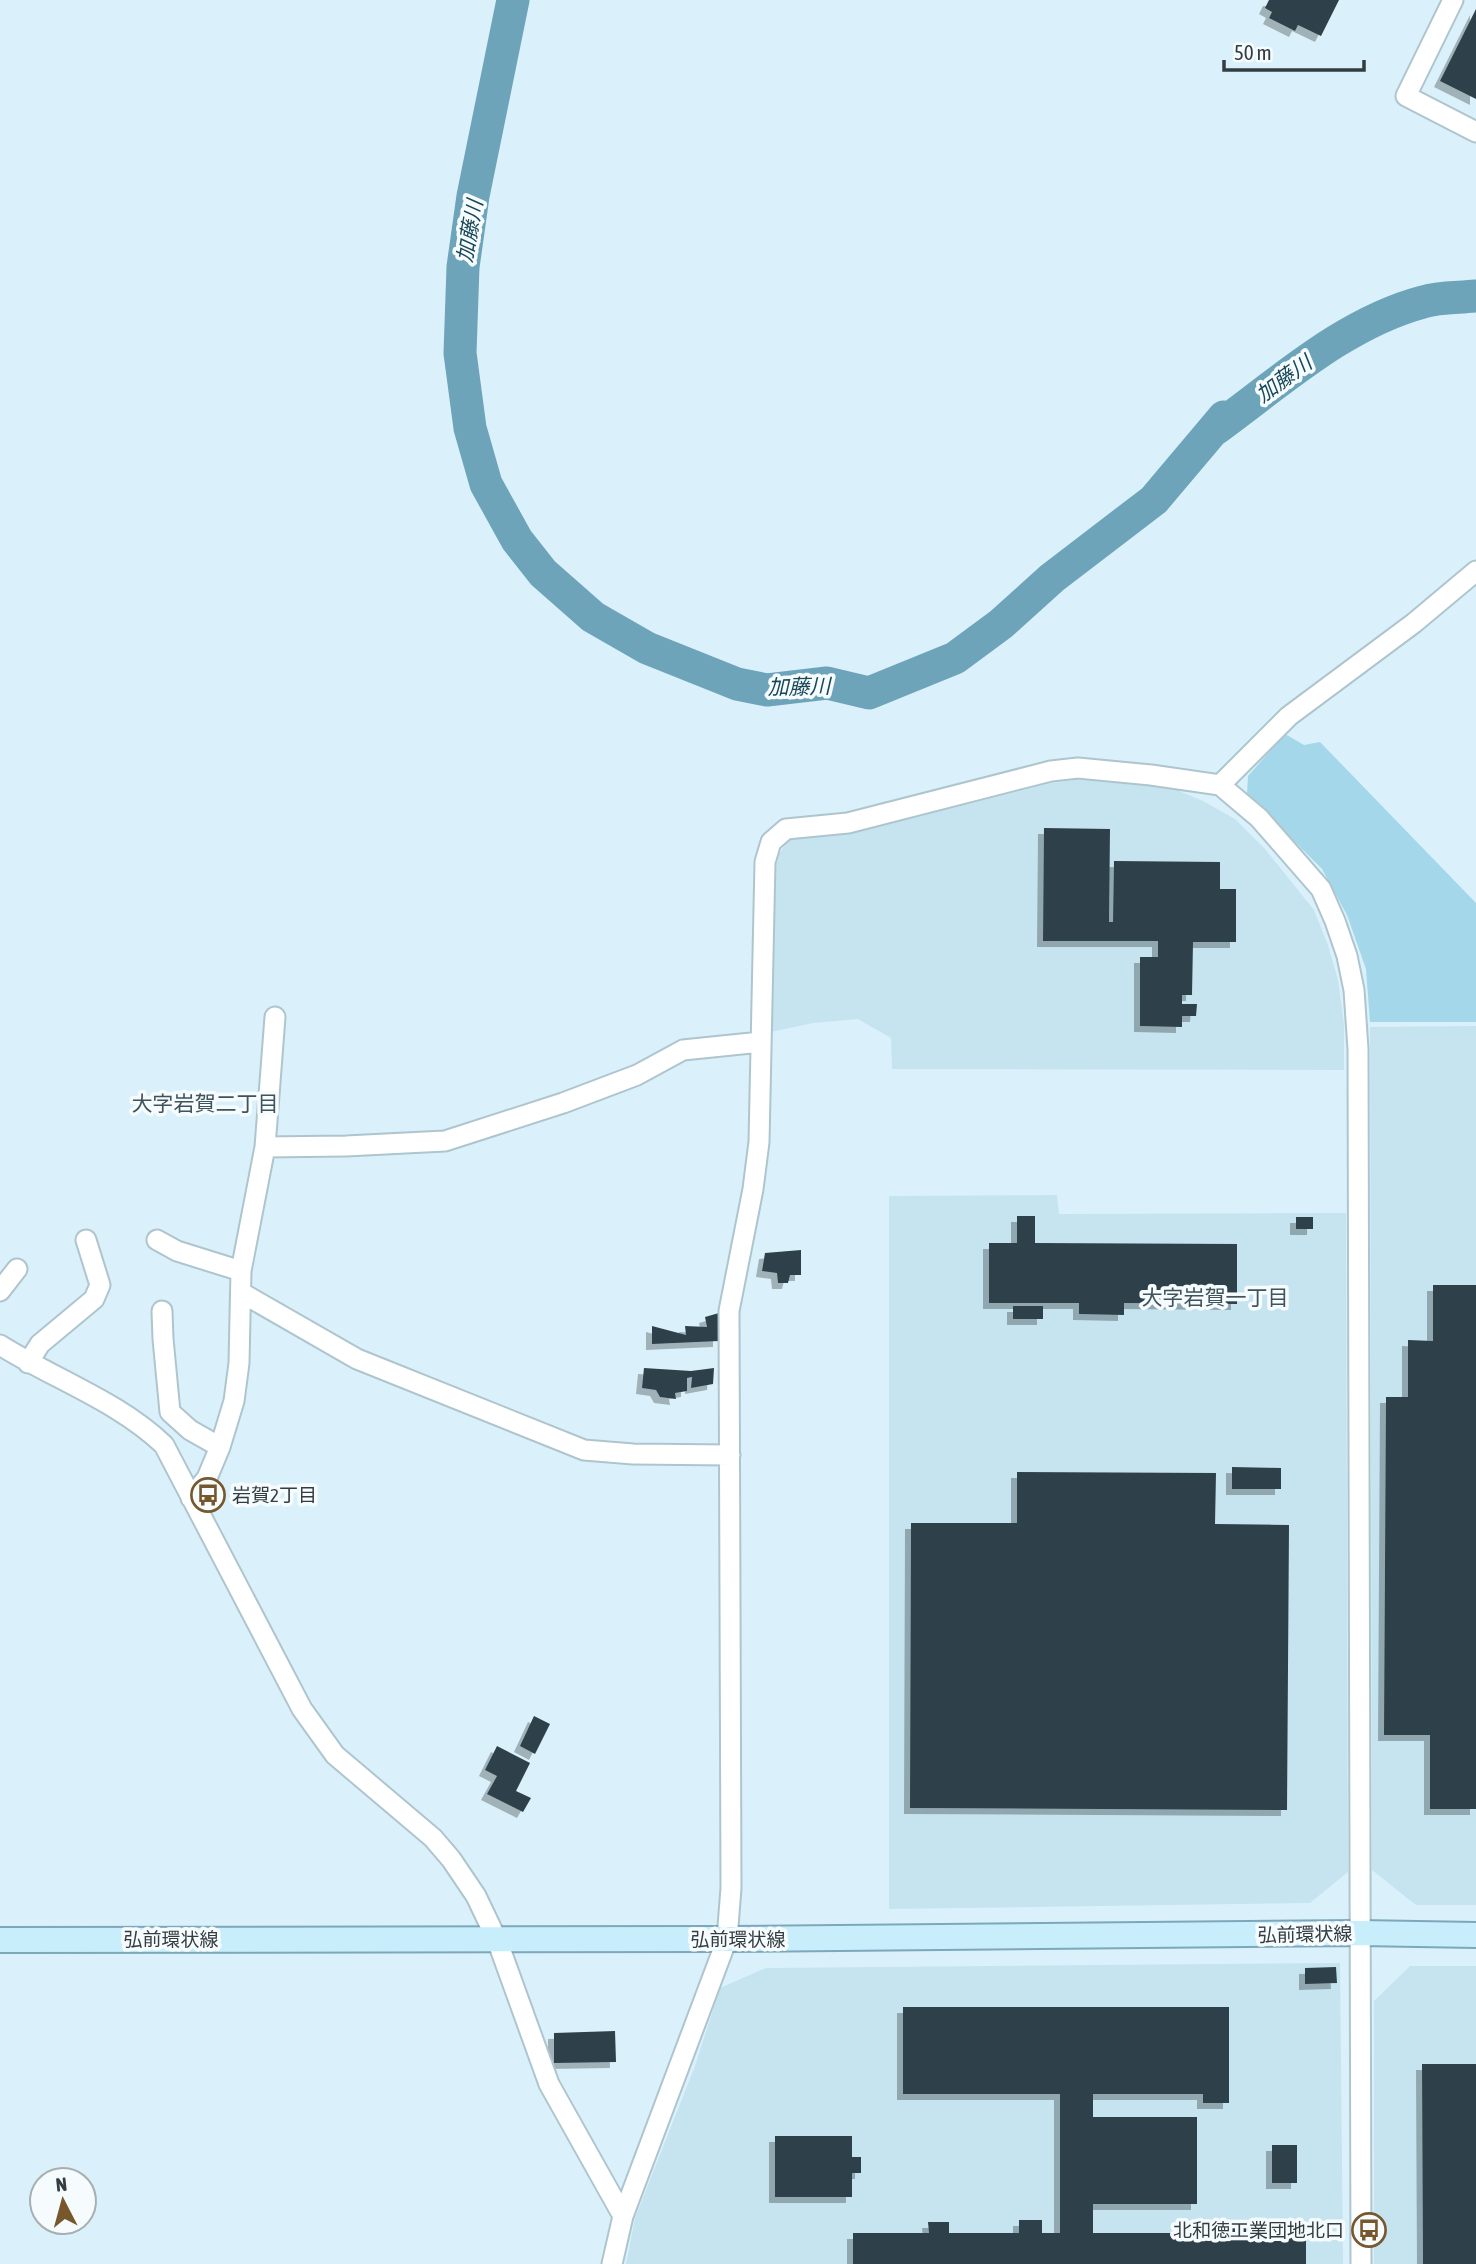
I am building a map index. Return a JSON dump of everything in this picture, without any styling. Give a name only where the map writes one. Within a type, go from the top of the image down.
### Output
[{"type":"main road","name":"弘前環状線","points":[[0,1940],[727,1939],[1360,1933],[1476,1935]]},
{"type":"street","points":[[1453,0],[1406,96],[1476,132]]},
{"type":"street","points":[[1220,785],[1289,716],[1414,623],[1476,571]]},
{"type":"street","points":[[612,2264],[623,2216],[727,1939],[731,1888],[729,1311],[753,1189],[759,1142],[765,862],[771,842],[786,830],[848,822],[1051,771],[1078,768],[1220,785],[1259,818],[1321,890],[1347,956],[1354,990],[1358,1049],[1361,2264]]},
{"type":"street","points":[[191,1498],[207,1478],[234,1401],[239,1363],[242,1271],[265,1147],[275,1017]]},
{"type":"street","points":[[265,1147],[445,1141],[637,1075],[683,1050],[761,1042]]},
{"type":"street","points":[[28,1363],[40,1344],[94,1299],[100,1285],[86,1240]]},
{"type":"street","points":[[157,1240],[177,1251],[242,1271]]},
{"type":"street","points":[[0,1291],[17,1269]]},
{"type":"street","points":[[242,1293],[357,1359],[584,1450],[634,1454],[730,1455]]},
{"type":"street","points":[[162,1311],[170,1412],[190,1430],[220,1447]]},
{"type":"street","points":[[0,1345],[28,1363],[120,1411],[147,1429],[164,1445],[302,1709],[335,1755],[433,1838],[452,1859],[477,1896],[549,2084],[623,2216]]},
{"type":"shaded area","points":[[1285,734],[1304,745],[1320,742],[1476,903],[1476,1022],[1370,1022],[1366,969],[1347,915],[1322,869],[1247,794],[1248,776]]},
{"type":"shaded area","points":[[1082,779],[1124,781],[1177,790],[1235,819],[1265,849],[1314,910],[1328,945],[1338,980],[1344,1025],[1344,1070],[892,1069],[891,1038],[858,1019],[813,1023],[771,1032],[776,866],[779,854],[790,838],[866,830],[1052,783]]},
{"type":"shaded area","points":[[1476,1026],[1476,1905],[1416,1905],[1372,1870],[1370,1027]]},
{"type":"shaded area","points":[[1057,1195],[1059,1214],[1346,1213],[1348,1872],[1310,1903],[889,1909],[889,1196]]},
{"type":"shaded area","points":[[1340,1963],[1343,2264],[626,2264],[635,2218],[695,2066],[720,1988],[766,1968]]},
{"type":"shaded area","points":[[1410,1966],[1476,1966],[1476,2264],[1374,2264],[1374,2001]]},
{"type":"building","points":[[1269,0],[1339,0],[1321,36],[1298,25],[1295,31],[1269,18],[1272,12],[1265,8]]},
{"type":"building","points":[[1476,9],[1476,99],[1440,81]]},
{"type":"building","points":[[1044,828],[1110,829],[1109,922],[1113,922],[1114,861],[1220,862],[1220,889],[1236,889],[1236,942],[1193,942],[1192,995],[1182,995],[1182,1004],[1197,1004],[1196,1016],[1182,1016],[1182,1027],[1140,1026],[1140,957],[1158,957],[1158,941],[1043,941]]},
{"type":"building","points":[[1017,1216],[1035,1216],[1035,1243],[1237,1244],[1237,1304],[1124,1303],[1124,1315],[1079,1314],[1079,1303],[989,1303],[989,1243],[1017,1243]]},
{"type":"building","points":[[1296,1217],[1313,1217],[1313,1229],[1296,1229]]},
{"type":"building","points":[[801,1250],[801,1275],[790,1275],[788,1283],[778,1283],[777,1273],[762,1271],[765,1253]]},
{"type":"building","points":[[1433,1285],[1476,1285],[1476,1809],[1430,1809],[1430,1735],[1384,1735],[1386,1397],[1408,1397],[1408,1340],[1433,1341]]},
{"type":"building","points":[[1013,1306],[1043,1306],[1043,1319],[1013,1319]]},
{"type":"building","points":[[719,1313],[719,1341],[652,1344],[652,1326],[686,1335],[685,1326],[707,1327],[705,1317]]},
{"type":"building","points":[[644,1368],[691,1371],[714,1368],[713,1384],[691,1388],[692,1377],[687,1378],[687,1391],[675,1393],[676,1399],[660,1397],[656,1390],[642,1388]]},
{"type":"building","points":[[1232,1467],[1281,1468],[1281,1489],[1232,1489]]},
{"type":"building","points":[[1017,1472],[1216,1473],[1215,1524],[1289,1525],[1287,1810],[910,1808],[911,1523],[1017,1523]]},
{"type":"building","points":[[534,1716],[550,1724],[535,1754],[520,1746]]},
{"type":"building","points":[[497,1746],[530,1763],[516,1791],[531,1798],[523,1812],[487,1794],[497,1776],[485,1770]]},
{"type":"building","points":[[1336,1967],[1337,1983],[1305,1984],[1305,1968]]},
{"type":"building","points":[[903,2007],[1229,2007],[1229,2103],[1203,2103],[1203,2094],[1093,2094],[1093,2117],[1197,2117],[1197,2204],[1093,2204],[1093,2233],[1224,2233],[1224,2222],[1246,2222],[1246,2233],[1306,2233],[1306,2264],[853,2264],[853,2233],[929,2233],[928,2222],[949,2222],[949,2233],[1019,2233],[1019,2220],[1042,2220],[1042,2233],[1060,2233],[1060,2094],[903,2094]]},
{"type":"building","points":[[615,2031],[616,2062],[554,2063],[554,2033]]},
{"type":"building","points":[[1422,2064],[1476,2064],[1476,2264],[1423,2264]]},
{"type":"building","points":[[775,2136],[852,2136],[852,2157],[861,2157],[861,2173],[852,2173],[852,2197],[775,2197]]},
{"type":"building","points":[[1272,2145],[1297,2145],[1297,2183],[1272,2183]]},
{"type":"waterway","name":"加藤川","points":[[513,0],[473,196],[463,267],[460,353],[470,428],[486,484],[517,540],[543,573],[593,617],[647,648],[737,684],[767,690],[827,683],[869,693],[955,658],[1001,624],[1052,578],[1154,500],[1224,417],[1214,430],[1313,356],[1366,324],[1423,302],[1476,296]]},
{"type":"place","name":"岩賀2丁目","points":[[208,1495]]},
{"type":"place","name":"北和徳工業団地北口","points":[[1369,2230]]},
{"type":"district","name":"大字岩賀二丁目","points":[[205,1104]]},
{"type":"district","name":"大字岩賀一丁目","points":[[1215,1298]]}]
